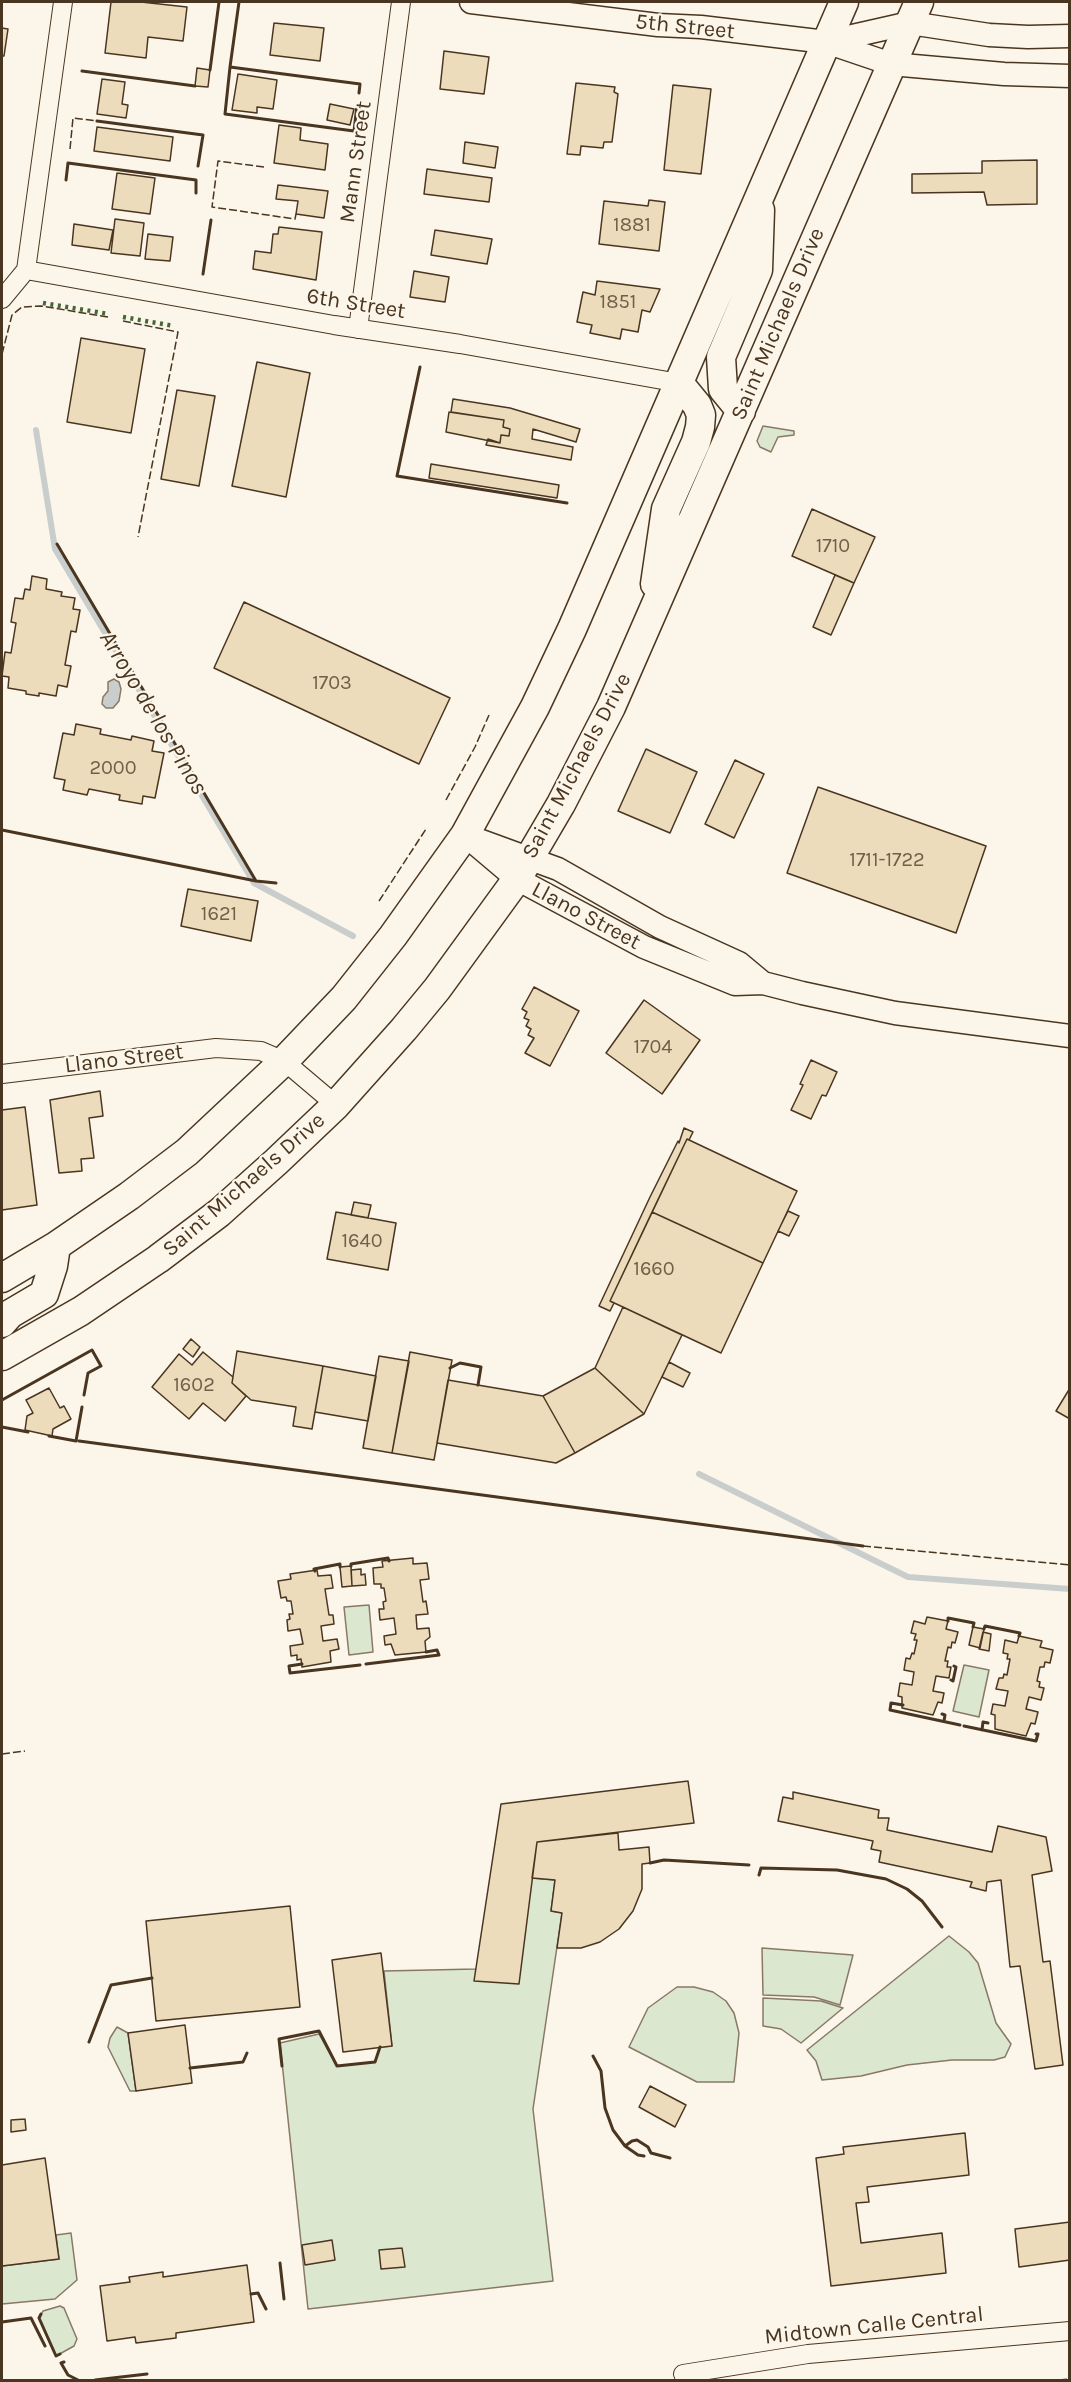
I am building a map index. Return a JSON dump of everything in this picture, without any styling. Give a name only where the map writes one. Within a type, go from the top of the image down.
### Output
[{"type":"main road","points":[[2,1278],[56,1246],[129,1196],[187,1152],[284,1061],[344,998],[399,927],[465,835],[535,707],[572,629],[844,2]]},
{"type":"main road","name":"Saint Michaels Drive","points":[[2,1356],[81,1311],[158,1258],[219,1213],[276,1162],[336,1105],[437,989],[523,869],[561,804],[611,707],[915,12]]},
{"type":"main road","points":[[741,411],[723,389],[721,357],[758,270],[760,196]]},
{"type":"main road","points":[[649,621],[666,509],[696,442],[700,427],[701,415],[697,405],[679,382]]},
{"type":"main road","points":[[2,1323],[10,1314],[44,1293],[56,1246]]},
{"type":"main road","points":[[2,1295],[33,1261]]},
{"type":"street","points":[[2,299],[26,270],[63,2]]},
{"type":"street","name":"Mann Street","points":[[358,329],[401,2]]},
{"type":"street","name":"5th Street","points":[[471,2],[658,25],[701,27],[826,42],[891,64],[1004,74],[1070,76]]},
{"type":"street","name":"5th Street","points":[[826,42],[915,12],[989,35],[1070,36]]},
{"type":"street","name":"6th Street","points":[[26,270],[358,329],[460,344],[679,382]]},
{"type":"street","name":"Llano Street","points":[[465,835],[523,869],[558,869],[591,890],[660,927],[739,963],[763,983],[895,1013],[1070,1036]]},
{"type":"street","name":"Llano Street","points":[[2,1074],[216,1048],[261,1051],[284,1061],[336,1105]]},
{"type":"street","name":"Midtown Calle Central","points":[[683,2374],[808,2354],[1070,2331]]},
{"type":"green space","points":[[763,426],[794,431],[794,435],[778,437],[771,452],[760,447],[757,441]]},
{"type":"green space","points":[[369,1605],[373,1652],[349,1655],[344,1607]]},
{"type":"green space","points":[[964,1665],[989,1670],[979,1717],[953,1711]]},
{"type":"green space","points":[[532,1878],[555,1880],[551,1911],[562,1913],[533,2109],[553,2281],[308,2309],[280,2043],[319,2034],[337,2066],[375,2062],[380,2047],[392,2046],[384,1971],[476,1969]]},
{"type":"green space","points":[[949,1936],[969,1952],[978,1963],[996,2023],[1011,2044],[1005,2057],[994,2060],[952,2060],[907,2065],[861,2076],[822,2080],[816,2061],[807,2050]]},
{"type":"green space","points":[[762,1948],[853,1955],[840,2005],[814,1997],[763,1995]]},
{"type":"green space","points":[[677,1987],[694,1987],[713,1992],[726,2001],[734,2013],[739,2033],[734,2082],[697,2082],[629,2047],[648,2008]]},
{"type":"green space","points":[[763,1998],[821,2001],[843,2008],[801,2043],[781,2029],[763,2026]]},
{"type":"green space","points":[[117,2027],[128,2033],[136,2091],[130,2091],[108,2047],[110,2038]]},
{"type":"green space","points":[[71,2233],[77,2280],[55,2299],[2,2304],[2,2266],[59,2259],[56,2235]]},
{"type":"green space","points":[[60,2306],[64,2308],[77,2339],[74,2346],[56,2356],[39,2318],[43,2311]]},
{"type":"shaded area","points":[[114,679],[119,682],[121,689],[119,701],[113,708],[106,708],[102,704],[103,697],[108,691],[108,682]]},
{"type":"building","points":[[111,2],[141,2],[187,7],[183,41],[148,37],[146,58],[105,53]]},
{"type":"building","points":[[274,23],[324,28],[320,61],[270,55]]},
{"type":"building","points":[[2,28],[8,29],[4,56],[2,56]]},
{"type":"building","points":[[444,51],[489,57],[484,94],[440,89]]},
{"type":"building","points":[[197,68],[210,70],[208,87],[195,86]]},
{"type":"building","points":[[238,74],[277,80],[273,109],[257,107],[257,113],[232,110]]},
{"type":"building","points":[[102,79],[125,82],[122,104],[128,105],[126,118],[97,114]]},
{"type":"building","points":[[576,83],[615,87],[614,92],[618,94],[612,142],[604,142],[603,148],[581,146],[580,155],[567,154]]},
{"type":"building","points":[[673,85],[711,89],[701,174],[664,170]]},
{"type":"building","points":[[330,104],[354,109],[350,125],[327,120]]},
{"type":"building","points":[[279,125],[301,128],[300,140],[328,144],[325,170],[274,163]]},
{"type":"building","points":[[97,127],[173,137],[170,161],[94,151]]},
{"type":"building","points":[[465,142],[498,147],[495,168],[463,163]]},
{"type":"building","points":[[1037,160],[1037,204],[987,205],[984,192],[912,193],[912,174],[982,173],[982,161]]},
{"type":"building","points":[[427,169],[492,178],[489,202],[424,194]]},
{"type":"building","points":[[117,173],[155,178],[150,214],[112,209]]},
{"type":"building","points":[[278,185],[328,191],[324,218],[296,214],[298,201],[276,199]]},
{"type":"building","points":[[649,200],[665,202],[659,251],[599,244],[604,201],[648,206]]},
{"type":"building","points":[[115,219],[144,223],[140,256],[111,253]]},
{"type":"building","points":[[74,224],[113,230],[109,250],[72,245]]},
{"type":"building","points":[[279,227],[322,232],[316,280],[253,269],[255,251],[271,253],[273,234],[278,234]]},
{"type":"building","points":[[435,230],[492,239],[487,264],[431,255]]},
{"type":"building","points":[[148,234],[173,237],[170,261],[145,259]]},
{"type":"building","points":[[414,271],[449,277],[445,302],[410,297]]},
{"type":"building","points":[[597,281],[660,289],[650,312],[642,310],[638,332],[622,329],[620,339],[590,333],[592,325],[577,322],[583,292],[595,295]]},
{"type":"building","points":[[81,338],[145,349],[131,433],[67,422]]},
{"type":"building","points":[[257,362],[310,373],[286,497],[232,486]]},
{"type":"building","points":[[177,390],[215,396],[199,486],[161,479]]},
{"type":"building","points":[[453,399],[510,408],[580,429],[576,442],[533,429],[532,439],[573,447],[571,460],[486,445],[488,439],[500,443],[501,435],[509,436],[510,429],[503,427],[504,420],[451,412]]},
{"type":"building","points":[[449,412],[504,420],[503,427],[510,429],[509,436],[501,435],[500,443],[446,432]]},
{"type":"building","points":[[431,464],[559,485],[557,498],[429,478]]},
{"type":"building","points":[[812,509],[875,537],[854,583],[792,556]]},
{"type":"building","points":[[835,575],[854,583],[831,635],[813,627]]},
{"type":"building","points":[[32,576],[47,579],[46,589],[62,592],[61,596],[75,598],[73,609],[80,610],[76,632],[71,631],[65,665],[71,666],[67,687],[58,685],[56,696],[39,693],[39,696],[26,694],[26,691],[8,688],[9,677],[2,676],[5,652],[11,653],[16,623],[11,622],[15,598],[23,599],[25,589],[30,590]]},
{"type":"building","points":[[244,602],[450,698],[419,764],[214,668]]},
{"type":"building","points":[[76,724],[101,729],[100,734],[131,740],[132,736],[154,741],[152,751],[164,753],[155,798],[143,796],[142,804],[119,800],[120,795],[89,789],[87,795],[63,790],[65,780],[54,778],[63,733],[74,735]]},
{"type":"building","points":[[646,749],[697,772],[670,833],[618,811]]},
{"type":"building","points":[[735,760],[764,774],[734,838],[705,824]]},
{"type":"building","points":[[818,787],[986,846],[956,933],[787,873]]},
{"type":"building","points":[[188,889],[258,901],[251,941],[181,926]]},
{"type":"building","points":[[534,987],[579,1011],[550,1066],[525,1053],[534,1038],[528,1035],[531,1029],[526,1026],[529,1020],[524,1018],[527,1012],[522,1009]]},
{"type":"building","points":[[644,1000],[700,1040],[662,1094],[606,1053]]},
{"type":"building","points":[[811,1060],[837,1072],[826,1096],[822,1095],[811,1119],[791,1110],[803,1085],[800,1084]]},
{"type":"building","points":[[100,1091],[103,1116],[89,1118],[94,1158],[81,1159],[82,1171],[59,1173],[50,1100]]},
{"type":"building","points":[[25,1107],[37,1205],[2,1210],[2,1110]]},
{"type":"building","points":[[684,1128],[693,1132],[689,1140],[687,1139],[610,1301],[614,1303],[610,1311],[599,1306],[650,1197],[678,1141],[679,1143]]},
{"type":"building","points":[[687,1139],[797,1191],[763,1263],[652,1212]]},
{"type":"building","points":[[354,1202],[371,1205],[368,1218],[351,1215]]},
{"type":"building","points":[[788,1211],[799,1216],[789,1236],[778,1231]]},
{"type":"building","points":[[336,1212],[396,1223],[388,1270],[327,1259]]},
{"type":"building","points":[[652,1212],[763,1263],[721,1353],[610,1301]]},
{"type":"building","points":[[623,1307],[682,1335],[644,1414],[595,1368]]},
{"type":"building","points":[[191,1339],[200,1347],[193,1357],[183,1349]]},
{"type":"building","points":[[237,1351],[323,1366],[312,1429],[293,1426],[296,1407],[251,1400],[232,1383]]},
{"type":"building","points":[[203,1352],[233,1377],[232,1383],[246,1396],[225,1421],[203,1403],[189,1419],[152,1387],[179,1354],[192,1365]]},
{"type":"building","points":[[410,1352],[452,1360],[434,1460],[392,1453]]},
{"type":"building","points":[[379,1356],[409,1361],[392,1453],[363,1448]]},
{"type":"building","points":[[669,1362],[690,1373],[683,1387],[662,1377]]},
{"type":"building","points":[[323,1366],[376,1376],[368,1421],[315,1412]]},
{"type":"building","points":[[595,1368],[644,1414],[575,1453],[543,1396]]},
{"type":"building","points":[[448,1380],[543,1396],[575,1453],[556,1463],[437,1443]]},
{"type":"building","points":[[49,1388],[60,1408],[64,1406],[71,1419],[53,1429],[52,1436],[25,1430],[27,1416],[33,1413],[26,1400]]},
{"type":"building","points":[[1070,1388],[1070,1419],[1056,1411]]},
{"type":"building","points":[[413,1558],[413,1564],[427,1563],[429,1579],[420,1580],[423,1602],[426,1601],[428,1614],[416,1615],[417,1629],[429,1628],[430,1637],[425,1641],[426,1652],[395,1655],[391,1644],[385,1645],[384,1636],[396,1634],[394,1618],[380,1620],[379,1609],[384,1609],[383,1602],[386,1601],[384,1588],[381,1588],[381,1584],[374,1584],[373,1568],[383,1567],[382,1561]]},
{"type":"building","points":[[351,1566],[352,1586],[342,1587],[340,1567]]},
{"type":"building","points":[[361,1569],[361,1575],[365,1574],[366,1585],[352,1586],[351,1570]]},
{"type":"building","points":[[317,1570],[318,1576],[331,1575],[333,1588],[325,1589],[329,1615],[333,1615],[334,1624],[321,1626],[323,1641],[337,1639],[339,1649],[330,1651],[331,1662],[302,1667],[301,1659],[297,1660],[297,1655],[291,1656],[290,1646],[303,1644],[300,1629],[288,1631],[287,1620],[290,1619],[289,1614],[293,1614],[291,1601],[287,1601],[286,1597],[281,1598],[278,1581],[291,1579],[290,1574]]},
{"type":"building","points":[[927,1617],[948,1621],[946,1629],[958,1632],[955,1643],[952,1642],[951,1648],[948,1647],[945,1661],[948,1661],[947,1667],[951,1667],[949,1678],[936,1676],[933,1691],[944,1693],[942,1703],[938,1702],[933,1715],[902,1708],[902,1697],[898,1696],[900,1683],[912,1685],[914,1672],[904,1670],[906,1658],[910,1659],[912,1653],[914,1654],[917,1640],[914,1640],[916,1634],[911,1633],[914,1621],[925,1624]]},
{"type":"building","points":[[973,1627],[984,1629],[980,1648],[969,1645]]},
{"type":"building","points":[[983,1632],[991,1634],[989,1651],[979,1649]]},
{"type":"building","points":[[1019,1636],[1042,1641],[1040,1647],[1053,1650],[1050,1663],[1045,1662],[1044,1667],[1040,1667],[1037,1681],[1040,1682],[1039,1687],[1044,1688],[1041,1700],[1029,1697],[1026,1709],[1038,1712],[1035,1724],[1031,1723],[1026,1736],[995,1729],[995,1715],[991,1714],[993,1704],[1005,1706],[1008,1691],[996,1689],[999,1678],[1003,1678],[1004,1674],[1007,1675],[1010,1659],[1007,1659],[1008,1654],[1003,1653],[1005,1640],[1017,1643]]},
{"type":"building","points":[[688,1781],[694,1823],[537,1842],[519,1984],[474,1981],[501,1804]]},
{"type":"building","points":[[793,1792],[879,1810],[878,1818],[889,1818],[887,1830],[992,1852],[998,1826],[1046,1837],[1052,1871],[1032,1875],[1043,1962],[1050,1961],[1063,2065],[1035,2069],[1020,1966],[1010,1967],[1001,1880],[987,1882],[986,1891],[970,1887],[972,1882],[879,1862],[881,1851],[871,1849],[873,1841],[778,1821],[783,1797],[793,1799]]},
{"type":"building","points":[[618,1833],[619,1850],[649,1847],[650,1863],[642,1864],[642,1889],[633,1911],[619,1929],[600,1942],[581,1948],[557,1948],[562,1913],[551,1911],[555,1880],[532,1878],[537,1842]]},
{"type":"building","points":[[290,1906],[300,2007],[156,2021],[146,1921]]},
{"type":"building","points":[[381,1953],[392,2046],[343,2052],[332,1960]]},
{"type":"building","points":[[185,2025],[192,2083],[136,2091],[128,2033]]},
{"type":"building","points":[[650,2086],[686,2105],[675,2127],[639,2107]]},
{"type":"building","points":[[25,2119],[26,2130],[11,2132],[11,2120]]},
{"type":"building","points":[[965,2133],[969,2175],[867,2187],[869,2202],[856,2203],[861,2243],[942,2233],[946,2273],[831,2286],[816,2158],[844,2154],[843,2147]]},
{"type":"building","points":[[45,2158],[59,2259],[2,2266],[2,2165]]},
{"type":"building","points":[[1070,2222],[1070,2260],[1019,2267],[1015,2229]]},
{"type":"building","points":[[332,2240],[335,2260],[305,2265],[302,2245]]},
{"type":"building","points":[[402,2248],[405,2267],[381,2269],[379,2250]]},
{"type":"building","points":[[247,2265],[254,2322],[176,2333],[176,2338],[136,2343],[135,2337],[107,2341],[100,2286],[130,2282],[129,2277],[163,2272],[163,2277]]},
{"type":"waterway","name":"Arroyo de los Pinos","points":[[36,430],[55,549],[254,883],[353,936]]},
{"type":"waterway","points":[[699,1474],[908,1577],[1070,1589]]},
{"type":"hedge","points":[[43,303],[109,314]]},
{"type":"hedge","points":[[123,317],[174,326]]},
{"type":"fence","points":[[70,149],[73,118],[97,121]]},
{"type":"fence","points":[[264,167],[218,161],[212,207],[295,219],[296,214]]},
{"type":"fence","points":[[2,354],[12,315],[22,307],[41,306],[108,317]]},
{"type":"fence","points":[[123,321],[178,332],[138,537]]},
{"type":"fence","points":[[446,800],[475,747],[489,715]]},
{"type":"fence","points":[[379,901],[426,829]]},
{"type":"fence","points":[[863,1546],[1070,1565]]},
{"type":"fence","points":[[2,1754],[25,1751]]},
{"type":"fence","points":[[1059,2380],[1070,2379]]},
{"type":"wall","points":[[210,70],[219,2]]},
{"type":"wall","points":[[230,67],[239,2]]},
{"type":"wall","points":[[357,105],[354,131],[225,114],[230,67],[360,84],[359,93]]},
{"type":"wall","points":[[82,71],[195,86]]},
{"type":"wall","points":[[97,121],[203,135],[198,166]]},
{"type":"wall","points":[[66,180],[68,163],[196,180],[196,193]]},
{"type":"wall","points":[[203,274],[211,220]]},
{"type":"wall","points":[[420,367],[397,476],[567,503]]},
{"type":"wall","points":[[57,544],[256,881],[276,883]]},
{"type":"wall","points":[[2,830],[256,881]]},
{"type":"wall","points":[[2,1400],[92,1350],[101,1366],[88,1373],[84,1395]]},
{"type":"wall","points":[[450,1368],[460,1363],[481,1367],[478,1385]]},
{"type":"wall","points":[[49,1436],[76,1441],[82,1407]]},
{"type":"wall","points":[[2,1427],[28,1432]]},
{"type":"wall","points":[[79,1441],[863,1546]]},
{"type":"wall","points":[[351,1566],[351,1564],[388,1558],[389,1561]]},
{"type":"wall","points":[[315,1571],[314,1569],[340,1564],[340,1567]]},
{"type":"wall","points":[[948,1621],[948,1618],[974,1623],[973,1627]]},
{"type":"wall","points":[[984,1629],[985,1626],[1020,1633],[1019,1636]]},
{"type":"wall","points":[[366,1664],[439,1655],[437,1650],[426,1652]]},
{"type":"wall","points":[[302,1664],[289,1666],[290,1673],[360,1665]]},
{"type":"wall","points":[[951,1680],[953,1681],[956,1667],[954,1666]]},
{"type":"wall","points":[[903,1705],[891,1703],[890,1710],[960,1725]]},
{"type":"wall","points":[[942,1714],[945,1715],[944,1721]]},
{"type":"wall","points":[[982,1730],[983,1722],[988,1723]]},
{"type":"wall","points":[[964,1726],[1036,1741],[1038,1734],[1036,1734]]},
{"type":"wall","points":[[650,1863],[664,1860],[749,1865]]},
{"type":"wall","points":[[759,1875],[761,1868],[837,1870],[886,1879],[907,1889],[922,1901],[942,1927]]},
{"type":"wall","points":[[89,2042],[111,1985],[152,1978]]},
{"type":"wall","points":[[282,2066],[279,2039],[319,2031],[337,2066],[375,2062],[380,2047]]},
{"type":"wall","points":[[190,2068],[243,2062],[247,2053]]},
{"type":"wall","points":[[593,2056],[601,2071],[605,2108],[613,2130],[625,2146],[638,2155],[644,2156]]},
{"type":"wall","points":[[625,2146],[637,2140],[648,2147],[651,2153],[670,2158]]},
{"type":"wall","points":[[280,2263],[284,2299]]},
{"type":"wall","points":[[251,2294],[258,2293],[266,2309]]},
{"type":"wall","points":[[41,2314],[39,2318],[56,2356],[60,2354]]},
{"type":"wall","points":[[2,2322],[31,2318],[45,2346]]},
{"type":"wall","points":[[64,2362],[61,2363],[68,2375],[78,2380]]},
{"type":"wall","points":[[95,2380],[147,2374]]}]
